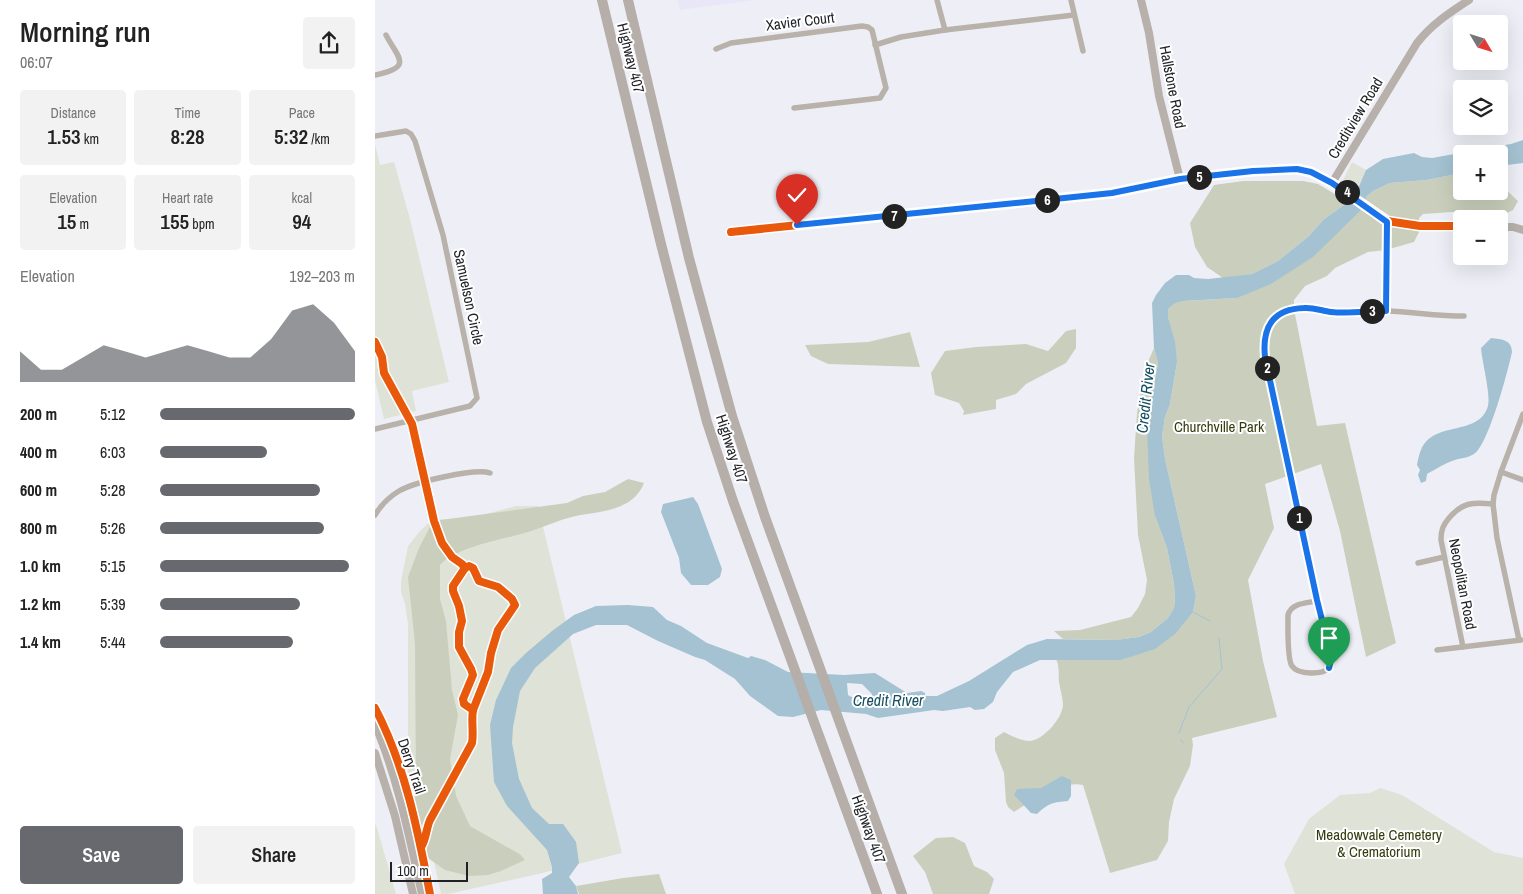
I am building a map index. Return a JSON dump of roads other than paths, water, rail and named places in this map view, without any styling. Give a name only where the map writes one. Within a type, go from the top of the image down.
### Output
[{"type":"highway","name":"Highway 407","points":[[602,0],[661,244],[707,422],[733,501],[877,894]]},
{"type":"highway","name":"Highway 407","points":[[628,0],[689,258],[730,407],[765,517],[881,841],[902,894]]},
{"type":"street","points":[[937,0],[945,30]]},
{"type":"street","points":[[1071,0],[1083,51]]},
{"type":"street","name":"Hallstone Road","points":[[1141,0],[1149,33],[1159,96],[1180,179]]},
{"type":"street","name":"Creditview Road","points":[[731,232],[1102,194],[1180,179],[1253,171],[1297,169],[1311,172],[1332,183],[1417,43],[1439,20],[1469,0]]},
{"type":"street","points":[[794,108],[880,98],[886,88],[875,45],[901,37],[945,30],[1074,15]]},
{"type":"street","name":"Xavier Court","points":[[716,48],[731,43],[861,26],[872,30],[875,45]]},
{"type":"street","points":[[375,76],[396,69],[400,62],[399,56],[386,35]]},
{"type":"street","name":"Samuelson Circle","points":[[375,136],[406,131],[415,140],[443,234],[477,398],[470,406],[375,428]]},
{"type":"street","points":[[1332,183],[1373,210],[1387,222],[1420,226],[1453,226]]},
{"type":"street","points":[[1386,311],[1387,222]]},
{"type":"street","points":[[1508,227],[1523,230]]},
{"type":"street","points":[[1317,600],[1294,606],[1289,610],[1291,663],[1297,672],[1326,670],[1331,663],[1265,357],[1263,344],[1266,330],[1272,320],[1283,311],[1305,308],[1332,312],[1386,311],[1464,316]]},
{"type":"street","points":[[1437,650],[1521,640],[1497,538],[1493,504],[1501,472],[1522,418]]},
{"type":"street","points":[[376,512],[393,494],[414,485],[474,471],[490,473]]},
{"type":"street","points":[[1501,472],[1523,480]]},
{"type":"street","name":"Neopolitan Road","points":[[1463,647],[1444,557],[1441,530],[1461,506],[1493,504]]},
{"type":"street","points":[[1418,563],[1444,557]]},
{"type":"street","points":[[375,724],[387,754],[404,811],[422,894]]},
{"type":"street","points":[[375,753],[395,816],[413,894]]},
{"type":"water","name":"Credit River","points":[[1523,140],[1523,163],[1508,165],[1508,145],[1505,145]]},
{"type":"water","name":"Credit River","points":[[1414,153],[1422,157],[1432,158],[1453,154],[1453,175],[1427,180],[1390,183],[1373,191],[1367,196],[1361,210],[1313,257],[1271,284],[1237,298],[1183,301],[1175,303],[1168,309],[1177,362],[1162,436],[1165,459],[1196,596],[1193,612],[1175,634],[1155,649],[1121,660],[1040,660],[1013,672],[997,692],[993,702],[984,709],[975,710],[970,707],[943,711],[934,710],[878,718],[866,714],[821,710],[793,717],[778,716],[750,696],[735,679],[705,660],[658,641],[627,625],[596,625],[573,634],[535,668],[520,691],[513,727],[512,743],[519,779],[532,808],[549,824],[563,824],[576,842],[579,863],[569,877],[576,886],[578,894],[543,894],[542,879],[552,873],[547,850],[507,806],[494,782],[490,725],[496,700],[511,668],[552,631],[574,615],[596,606],[628,605],[653,607],[667,620],[681,626],[707,643],[748,658],[751,656],[765,660],[788,672],[844,675],[875,673],[907,693],[921,691],[925,693],[925,696],[937,696],[969,681],[1027,645],[1047,639],[1115,640],[1139,637],[1151,632],[1168,618],[1174,608],[1175,599],[1167,548],[1155,516],[1149,479],[1147,428],[1158,363],[1154,348],[1152,303],[1156,295],[1165,283],[1176,275],[1189,275],[1194,278],[1208,279],[1252,274],[1278,261],[1309,236],[1323,220],[1348,202],[1357,191],[1366,170],[1383,159]],"holes":[[[847,683],[862,684],[872,694],[869,700],[848,695]]]},
{"type":"water","points":[[1491,338],[1508,343],[1512,348],[1512,352],[1497,407],[1485,437],[1474,454],[1441,466],[1427,474],[1426,481],[1421,483],[1418,475],[1420,470],[1417,465],[1420,452],[1427,441],[1445,431],[1475,422],[1483,416],[1488,406],[1489,401],[1481,348]]},
{"type":"water","points":[[693,497],[698,504],[722,569],[720,577],[708,585],[691,585],[681,573],[679,558],[661,512],[663,504]]},
{"type":"water","points":[[1062,776],[1071,780],[1071,796],[1068,801],[1051,804],[1037,814],[1031,813],[1014,795],[1017,789],[1041,788]]},
{"type":"waterway","points":[[1193,612],[1210,621]]},
{"type":"waterway","points":[[1179,733],[1189,707],[1222,669],[1219,638]]},
{"type":"park label","name":"Churchville Park","points":[[1219,426]]},
{"type":"park label","name":"Meadowvale Cemetery & Crematorium","points":[[1379,842]]}]
